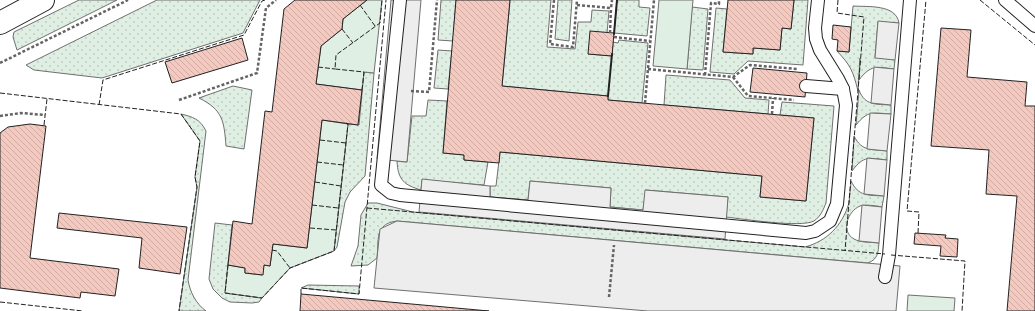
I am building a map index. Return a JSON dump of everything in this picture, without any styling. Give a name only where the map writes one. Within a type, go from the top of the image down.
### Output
[{"type":"street","points":[[0,23],[43,0]]},
{"type":"lane","points":[[400,0],[381,185],[391,193],[400,196],[806,233],[815,231],[830,221],[837,204],[846,105],[843,89],[820,50],[816,40],[815,28],[818,0]]},
{"type":"lane","points":[[885,277],[889,255],[910,0]]},
{"type":"lane","points":[[1005,0],[1035,26]]},
{"type":"lane","points":[[806,86],[843,89]]},
{"type":"path","points":[[0,62],[128,0]]},
{"type":"path","points":[[179,100],[257,73],[266,8],[276,0]]},
{"type":"path","points":[[391,90],[429,92],[437,0]]},
{"type":"path","points":[[554,0],[550,44],[573,47],[577,0]]},
{"type":"path","points":[[610,33],[612,0]]},
{"type":"path","points":[[645,103],[654,0]]},
{"type":"path","points":[[705,75],[711,3],[719,4],[720,0]]},
{"type":"path","points":[[577,5],[611,8]]},
{"type":"path","points":[[614,37],[650,41]]},
{"type":"path","points":[[648,70],[733,77],[750,65],[805,69],[831,69]]},
{"type":"path","points":[[733,77],[748,96],[795,100]]},
{"type":"path","points":[[772,114],[773,98]]},
{"type":"path","points":[[0,116],[21,114],[45,115]]},
{"type":"path","points":[[609,298],[614,245]]},
{"type":"green space","points":[[79,0],[117,0],[17,50],[13,37],[14,32]]},
{"type":"green space","points":[[157,0],[260,0],[243,33],[102,78],[34,70],[26,65]]},
{"type":"green space","points":[[367,0],[382,0],[374,73],[364,72],[362,90],[316,84],[321,46],[342,29],[343,19]]},
{"type":"green space","points":[[441,0],[456,0],[453,41],[438,40]]},
{"type":"green space","points":[[510,0],[551,0],[547,47],[575,49],[578,22],[591,22],[592,10],[609,11],[607,33],[588,54],[612,56],[613,42],[618,43],[619,40],[648,43],[642,103],[608,100],[608,96],[502,86]]},
{"type":"green space","points":[[558,0],[572,0],[569,41],[555,39]]},
{"type":"green space","points":[[617,0],[639,0],[639,7],[650,8],[647,36],[614,33]]},
{"type":"green space","points":[[659,0],[693,0],[687,69],[653,66]]},
{"type":"green space","points":[[794,0],[808,0],[803,65],[748,61],[734,74],[710,72],[716,8],[727,9],[723,52],[753,54],[753,48],[780,50],[782,28],[791,29]]},
{"type":"green space","points":[[853,6],[880,8],[893,12],[899,23],[878,22],[875,57],[895,60],[894,69],[879,67],[871,69],[867,71],[859,80],[860,58],[858,91],[851,69],[837,51],[849,52]]},
{"type":"green space","points":[[692,7],[708,9],[703,70],[687,69]]},
{"type":"green space","points":[[438,50],[452,51],[448,89],[434,88]]},
{"type":"green space","points":[[364,72],[374,73],[365,176],[350,192],[345,202],[337,247],[334,251],[348,124],[359,125]]},
{"type":"green space","points":[[666,75],[730,80],[745,98],[769,100],[768,114],[664,105]]},
{"type":"green space","points":[[233,86],[252,90],[244,149],[226,146],[221,117],[213,107],[199,98]]},
{"type":"green space","points":[[859,90],[864,99],[868,102],[891,105],[891,114],[871,114],[864,117],[856,125]]},
{"type":"green space","points":[[428,100],[447,101],[443,153],[464,155],[464,160],[488,162],[484,185],[422,180],[421,190],[406,184],[403,181],[399,173],[397,161],[407,162],[412,116],[426,116]]},
{"type":"green space","points":[[782,102],[834,106],[826,203],[820,215],[814,221],[797,224],[726,217],[728,197],[646,190],[643,210],[610,207],[611,188],[530,181],[528,200],[490,197],[490,186],[496,186],[500,152],[762,176],[760,197],[806,201],[814,118],[780,115]]},
{"type":"green space","points":[[181,114],[196,119],[206,131],[188,280],[194,297],[199,305],[206,311],[179,311],[197,187],[195,177],[200,141]]},
{"type":"green space","points":[[322,120],[348,124],[334,251],[290,268],[262,298],[225,293],[228,265],[245,268],[245,273],[262,275],[264,265],[270,266],[273,244],[307,248]]},
{"type":"green space","points":[[854,136],[860,145],[868,149],[887,151],[887,160],[867,159],[860,162],[852,171]]},
{"type":"green space","points":[[851,181],[861,193],[884,196],[882,207],[862,205],[852,212],[847,221],[847,231],[854,239],[863,242],[879,243],[876,258],[868,263],[397,221],[384,226],[381,229],[378,239],[377,258],[368,265],[351,266],[358,246],[361,215],[368,203],[377,203],[413,212],[805,247],[827,237],[838,225],[849,203]]},
{"type":"green space","points":[[215,223],[232,225],[225,293],[262,298],[259,302],[230,302],[222,298],[213,289],[209,279]]},
{"type":"green space","points":[[308,285],[359,286],[359,294],[301,288]]},
{"type":"green space","points":[[908,295],[955,298],[954,311],[907,311]]},
{"type":"shaded area","points":[[391,0],[421,0],[407,162],[377,159]]},
{"type":"shaded area","points":[[878,21],[899,23],[895,60],[875,58]]},
{"type":"shaded area","points":[[874,67],[894,69],[891,105],[871,103]]},
{"type":"shaded area","points":[[870,113],[891,114],[887,151],[867,149]]},
{"type":"shaded area","points":[[867,158],[887,160],[884,196],[864,194]]},
{"type":"shaded area","points":[[422,179],[490,186],[490,197],[528,200],[530,181],[611,188],[610,207],[643,210],[645,190],[728,197],[725,239],[419,212]]},
{"type":"shaded area","points":[[862,205],[882,207],[879,243],[859,241]]},
{"type":"shaded area","points":[[397,221],[900,266],[896,311],[648,311],[374,288],[380,229]]},
{"type":"building","points":[[295,0],[367,0],[343,19],[342,29],[321,46],[316,84],[362,90],[358,125],[322,120],[307,248],[273,244],[270,266],[264,265],[263,275],[245,273],[245,268],[228,265],[233,221],[252,224],[265,111],[272,112],[284,9]]},
{"type":"building","points":[[456,0],[510,0],[502,86],[608,96],[608,100],[814,118],[806,201],[760,197],[762,176],[500,152],[499,163],[464,160],[464,155],[443,153]]},
{"type":"building","points":[[728,0],[794,0],[791,29],[782,28],[780,50],[753,48],[753,54],[723,52]]},
{"type":"building","points":[[833,25],[851,27],[849,52],[837,51],[838,40],[832,39]]},
{"type":"building","points":[[941,28],[971,30],[967,77],[1027,82],[1025,106],[1035,106],[1035,311],[1007,311],[1017,196],[986,194],[989,150],[931,146]]},
{"type":"building","points":[[590,31],[614,33],[612,56],[588,54]]},
{"type":"building","points":[[242,38],[248,60],[172,83],[165,62]]},
{"type":"building","points":[[753,68],[807,73],[805,97],[750,92]]},
{"type":"building","points":[[30,124],[46,126],[30,258],[119,269],[115,296],[81,292],[80,298],[0,288],[0,133],[8,127]]},
{"type":"building","points":[[59,213],[187,227],[180,274],[139,268],[142,238],[57,228]]},
{"type":"building","points":[[915,233],[946,235],[945,238],[958,239],[957,257],[940,256],[941,246],[914,244]]},
{"type":"building","points":[[301,294],[489,311],[300,311]]},
{"type":"fence","points":[[99,105],[103,80],[244,35],[262,1],[265,0]]},
{"type":"fence","points":[[362,90],[364,72],[335,69],[336,55],[380,23],[382,0]]},
{"type":"fence","points":[[301,294],[301,288],[359,294],[386,0]]},
{"type":"fence","points":[[838,0],[837,13],[864,17],[845,251]]},
{"type":"fence","points":[[918,233],[919,212],[907,211],[926,0]]},
{"type":"fence","points":[[980,0],[1035,45]]},
{"type":"fence","points":[[360,5],[375,26]]},
{"type":"fence","points":[[342,29],[353,43]]},
{"type":"fence","points":[[318,67],[335,69]]},
{"type":"fence","points":[[0,93],[181,114],[200,141],[195,177],[197,187],[179,311]]},
{"type":"fence","points":[[44,125],[47,99]]},
{"type":"fence","points":[[228,265],[225,293],[262,298],[290,268],[334,251],[348,124],[346,123]]},
{"type":"fence","points":[[320,140],[346,143]]},
{"type":"fence","points":[[317,162],[343,165]]},
{"type":"fence","points":[[315,182],[341,186]]},
{"type":"fence","points":[[312,205],[338,208]]},
{"type":"fence","points":[[367,208],[885,254]]},
{"type":"fence","points":[[310,228],[336,230]]},
{"type":"fence","points":[[272,250],[277,251],[290,268]]},
{"type":"fence","points":[[891,255],[965,261],[962,311]]},
{"type":"fence","points":[[0,302],[83,311]]},
{"type":"wall","points":[[614,34],[617,0]]},
{"type":"wall","points":[[608,96],[612,54]]}]
